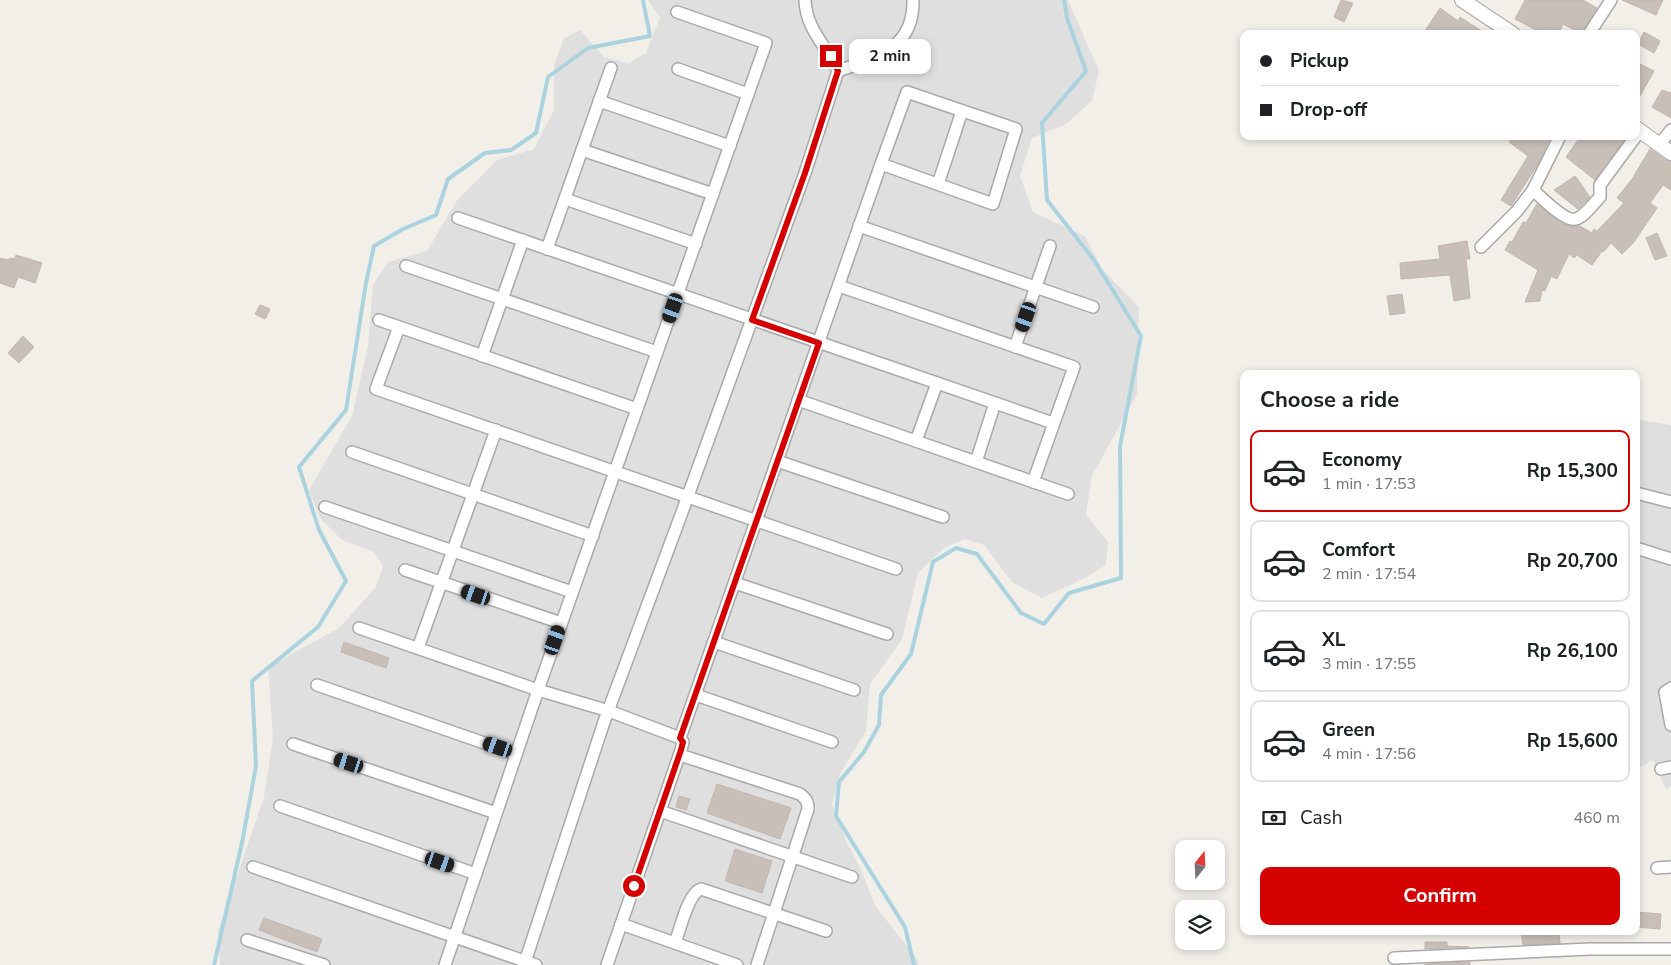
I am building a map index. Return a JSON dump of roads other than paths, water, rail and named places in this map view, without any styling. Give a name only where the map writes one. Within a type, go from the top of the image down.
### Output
[{"type":"street","points":[[252,867],[529,964],[609,711],[805,173],[838,71],[831,56],[812,30],[806,13],[805,0]]},
{"type":"street","points":[[838,71],[890,50],[907,34],[913,10],[913,0]]},
{"type":"street","points":[[1462,0],[1507,30]]},
{"type":"street","points":[[1592,30],[1611,0]]},
{"type":"street","points":[[446,965],[561,623],[766,43],[677,12]]},
{"type":"street","points":[[548,249],[610,68]]},
{"type":"street","points":[[678,69],[748,94]]},
{"type":"street","points":[[680,738],[906,92],[1016,129],[993,204],[881,164]]},
{"type":"street","points":[[599,101],[730,146]]},
{"type":"street","points":[[938,184],[962,111]]},
{"type":"street","points":[[1659,145],[1671,130]]},
{"type":"street","points":[[1640,135],[1671,153]]},
{"type":"street","points":[[1481,247],[1516,211],[1533,190],[1558,140]]},
{"type":"street","points":[[1533,190],[1567,219],[1575,219],[1582,216],[1600,197],[1600,185],[1632,140]]},
{"type":"street","points":[[582,150],[713,194]]},
{"type":"street","points":[[565,199],[696,244]]},
{"type":"street","points":[[458,218],[1053,423]]},
{"type":"street","points":[[859,226],[1093,307]]},
{"type":"street","points":[[482,356],[523,240]]},
{"type":"street","points":[[1015,347],[1050,246]]},
{"type":"street","points":[[406,266],[658,352]]},
{"type":"street","points":[[839,286],[1074,367],[1033,482]]},
{"type":"street","points":[[378,320],[637,409]]},
{"type":"street","points":[[399,327],[376,389],[896,569]]},
{"type":"street","points":[[916,441],[937,383]]},
{"type":"street","points":[[798,400],[1068,494]]},
{"type":"street","points":[[976,462],[995,403]]},
{"type":"street","points":[[418,648],[496,430]]},
{"type":"street","points":[[352,452],[592,536]]},
{"type":"street","points":[[777,461],[943,517]]},
{"type":"street","points":[[1640,494],[1671,502]]},
{"type":"street","points":[[325,507],[572,592]]},
{"type":"street","points":[[1640,549],[1671,559]]},
{"type":"street","points":[[405,570],[561,623]]},
{"type":"street","points":[[734,583],[887,634]]},
{"type":"street","points":[[359,628],[538,690],[609,711],[680,738],[683,742],[607,965]]},
{"type":"street","points":[[714,642],[854,690]]},
{"type":"street","points":[[317,685],[516,754]]},
{"type":"street","points":[[1671,688],[1665,692],[1671,725]]},
{"type":"street","points":[[696,695],[832,742]]},
{"type":"street","points":[[293,744],[496,813]]},
{"type":"street","points":[[680,755],[800,794],[806,798],[808,809],[756,965]]},
{"type":"street","points":[[280,806],[476,874]]},
{"type":"street","points":[[660,811],[852,877]]},
{"type":"street","points":[[1657,868],[1671,868]]},
{"type":"street","points":[[675,943],[692,896],[698,890],[706,890],[826,930]]},
{"type":"street","points":[[621,924],[737,965]]},
{"type":"street","points":[[247,940],[324,965]]},
{"type":"street","points":[[1394,958],[1590,949],[1671,949]]},
{"type":"waterway","points":[[214,965],[242,843],[256,766],[252,681],[318,627],[346,581],[319,530],[299,467],[346,410],[366,283],[374,246],[403,229],[436,215],[448,179],[485,153],[511,150],[536,133],[548,77],[588,48],[650,36],[643,0]]},
{"type":"waterway","points":[[914,965],[905,927],[836,816],[839,782],[864,752],[879,725],[881,695],[911,654],[933,562],[956,548],[977,554],[1021,613],[1044,624],[1069,593],[1121,578],[1120,446],[1141,336],[1094,260],[1047,200],[1042,123],[1086,71],[1067,18],[1064,0]]}]
